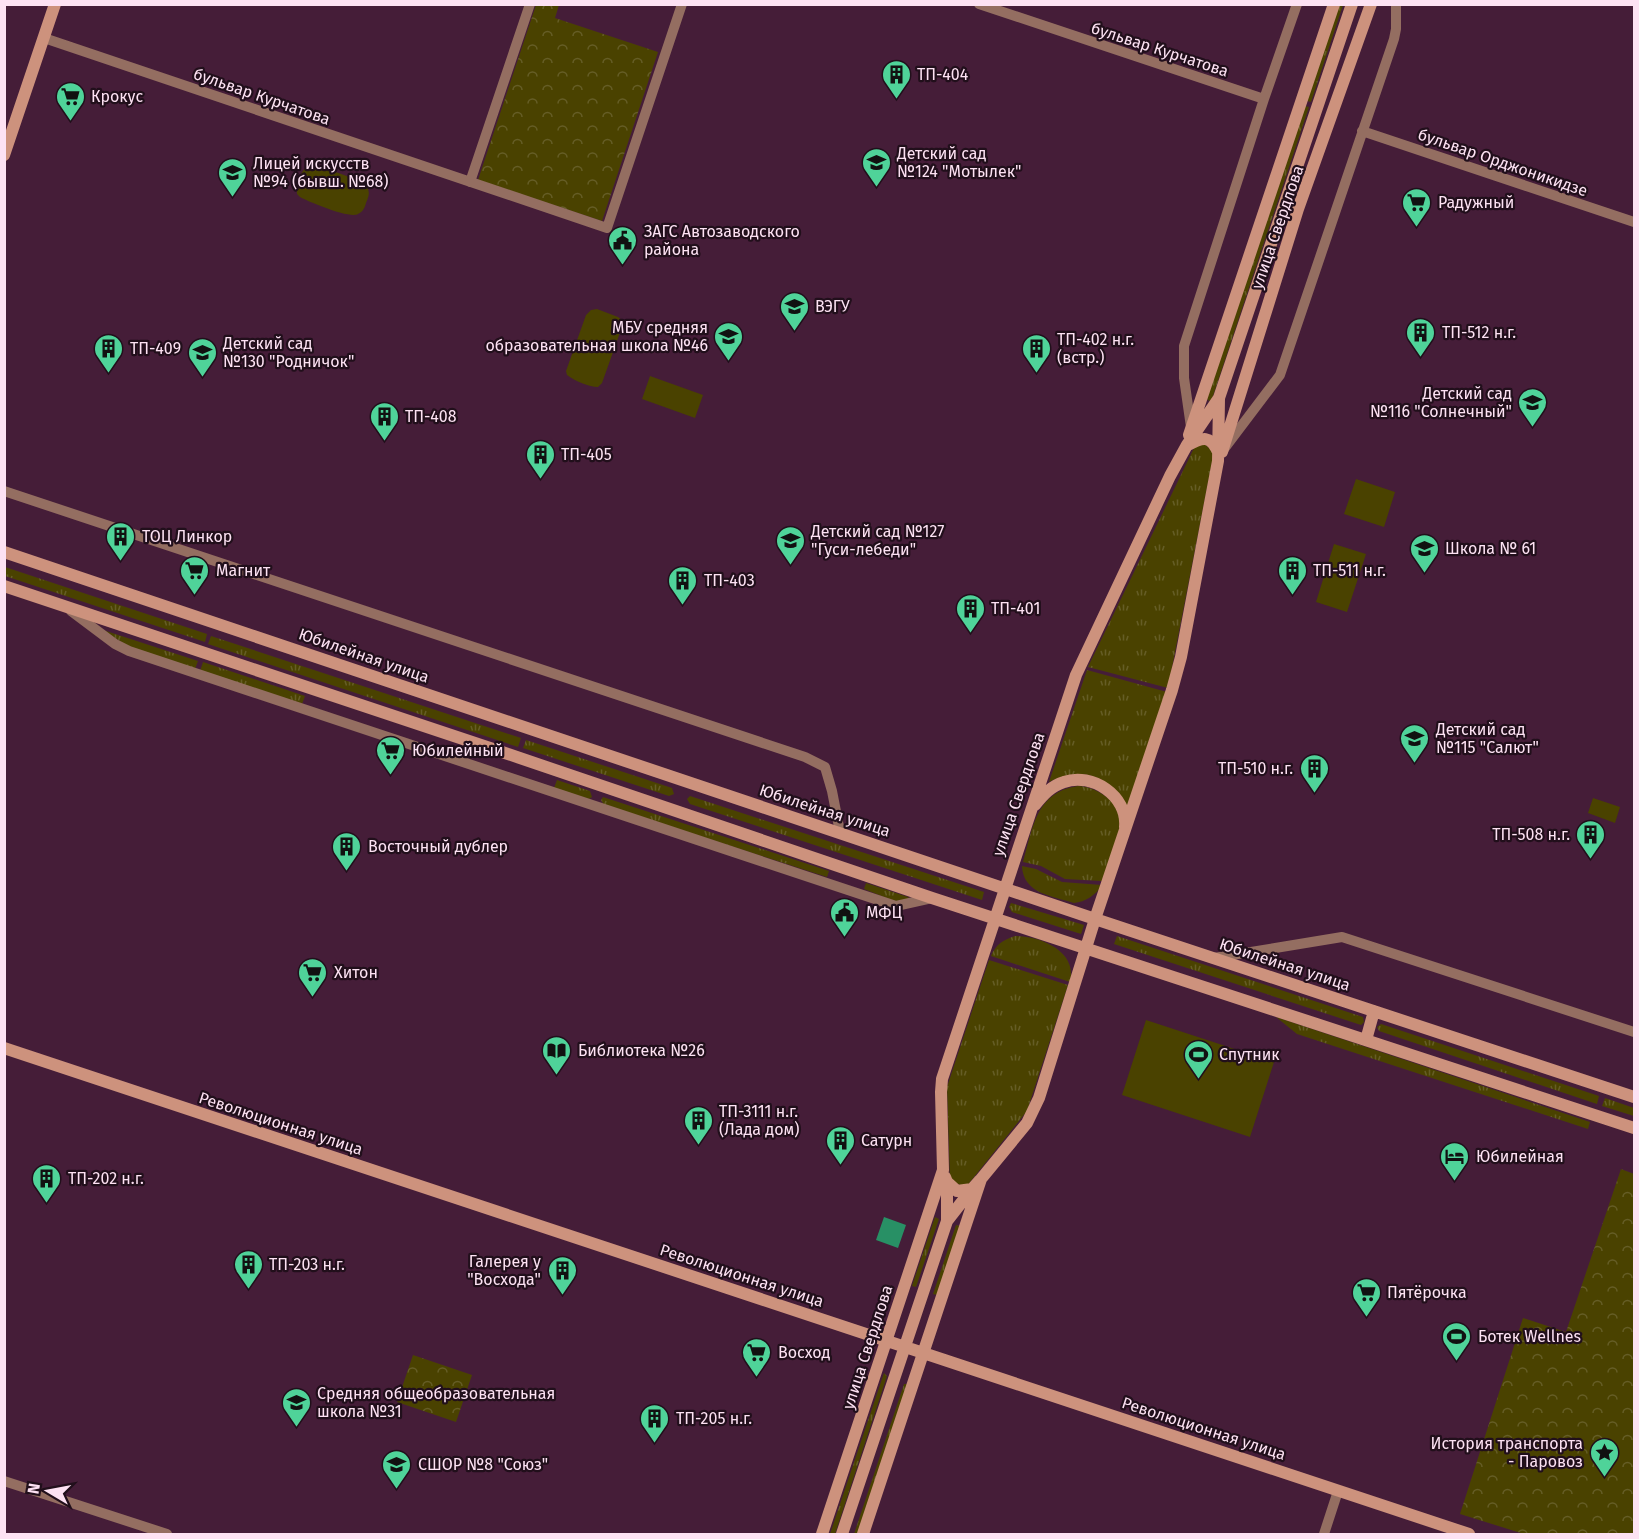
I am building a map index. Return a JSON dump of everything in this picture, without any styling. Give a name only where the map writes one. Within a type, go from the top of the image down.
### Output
[{"type":"main road","points":[[4,155],[55,4]]},
{"type":"main road","name":"улица Свердлова","points":[[1187,445],[1191,427],[1334,4]]},
{"type":"main road","name":"улица Свердлова","points":[[947,1221],[940,1092],[942,1079],[994,919],[1076,675],[1187,445],[1219,398],[1352,4]]},
{"type":"main road","name":"улица Свердлова","points":[[842,1534],[947,1221],[1027,1123],[1034,1111],[1178,668],[1219,455],[1298,208],[1371,4]]},
{"type":"main road","name":"улица Свердлова","points":[[1219,398],[1219,455]]},
{"type":"main road","points":[[1187,445],[1200,438],[1207,439],[1214,443],[1219,455]]},
{"type":"main road","name":"Юбилейная улица","points":[[4,552],[1095,919],[1635,1097]]},
{"type":"main road","points":[[4,586],[61,603],[994,919],[1635,1128]]},
{"type":"main road","points":[[1031,810],[1044,794],[1065,781],[1079,779],[1089,781],[1113,794],[1120,804],[1125,814],[1124,834]]},
{"type":"main road","points":[[1366,1040],[1374,1011]]},
{"type":"main road","name":"Революционная улица","points":[[4,1048],[1469,1534]]},
{"type":"main road","points":[[945,1176],[957,1191],[972,1189]]},
{"type":"main road","name":"улица Свердлова","points":[[821,1532],[945,1176]]},
{"type":"main road","name":"улица Свердлова","points":[[864,1533],[981,1179]]},
{"type":"street","points":[[470,182],[530,4]]},
{"type":"street","name":"бульвар Курчатова","points":[[44,38],[607,228],[682,4]]},
{"type":"street","name":"бульвар Курчатова","points":[[980,4],[1264,99]]},
{"type":"street","points":[[1191,427],[1184,378],[1184,346],[1297,4]]},
{"type":"street","points":[[1219,455],[1280,375],[1394,39],[1396,4]]},
{"type":"street","name":"бульвар Орджоникидзе","points":[[1362,131],[1635,222]]},
{"type":"street","points":[[4,491],[805,757],[825,767],[840,832]]},
{"type":"street","points":[[61,603],[129,651],[896,906],[932,898]]},
{"type":"street","points":[[1214,958],[1342,937],[1635,1032]]},
{"type":"street","points":[[4,1481],[167,1534]]},
{"type":"street","points":[[1324,1534],[1338,1491]]},
{"type":"green space","points":[[536,5],[559,5],[555,18],[658,52],[602,221],[478,180]]},
{"type":"green space","points":[[1338,5],[1343,5],[1311,102],[1307,101]]},
{"type":"green space","points":[[1305,106],[1309,107],[1212,399],[1209,401],[1207,399]]},
{"type":"green space","points":[[308,166],[341,174],[365,185],[369,194],[362,211],[354,215],[347,214],[300,197],[297,194],[298,183]]},
{"type":"green space","points":[[597,309],[622,320],[622,327],[602,383],[598,387],[578,381],[567,375],[566,371],[586,315],[591,310]]},
{"type":"green space","points":[[650,376],[703,395],[695,418],[642,399]]},
{"type":"green space","points":[[1202,442],[1214,452],[1168,688],[1088,667],[1195,446]]},
{"type":"green space","points":[[1356,479],[1395,492],[1384,527],[1344,514]]},
{"type":"green space","points":[[1334,544],[1366,554],[1347,612],[1316,602]]},
{"type":"green space","points":[[5,567],[207,634],[205,642],[5,576]]},
{"type":"green space","points":[[100,629],[198,661],[195,669],[130,647]]},
{"type":"green space","points":[[211,636],[521,738],[518,747],[208,644]]},
{"type":"green space","points":[[203,662],[305,696],[302,704],[200,671]]},
{"type":"green space","points":[[1087,670],[1167,692],[1129,811],[1114,790],[1096,777],[1074,775],[1049,782]]},
{"type":"green space","points":[[526,740],[672,788],[674,794],[669,796],[523,748]]},
{"type":"green space","points":[[557,780],[590,791],[592,797],[589,799],[554,788]]},
{"type":"green space","points":[[1078,786],[1094,790],[1108,798],[1114,804],[1121,819],[1122,828],[1116,854],[1107,879],[1101,881],[1065,879],[1041,866],[1023,862],[1038,813],[1045,803],[1053,795]]},
{"type":"green space","points":[[690,796],[984,892],[982,900],[690,804],[687,799]]},
{"type":"green space","points":[[603,797],[829,871],[827,877],[604,805],[601,800]]},
{"type":"green space","points":[[1593,798],[1620,807],[1615,823],[1588,813]]},
{"type":"green space","points":[[1022,866],[1036,869],[1062,882],[1102,885],[1090,897],[1074,903],[1049,896],[1033,888],[1024,875]]},
{"type":"green space","points":[[866,883],[910,899],[897,902],[864,889]]},
{"type":"green space","points":[[1011,903],[1084,925],[1081,934],[1012,912],[1009,907]]},
{"type":"green space","points":[[1015,936],[1035,939],[1055,947],[1068,962],[1071,971],[1070,982],[991,956],[1000,943]]},
{"type":"green space","points":[[1117,936],[1363,1017],[1364,1022],[1361,1025],[1114,944]]},
{"type":"green space","points":[[989,960],[1068,985],[1027,1111],[966,1187],[950,1181],[947,1087]]},
{"type":"green space","points":[[1276,1017],[1590,1122],[1588,1129],[1297,1034]]},
{"type":"green space","name":"Спутник","points":[[1146,1020],[1274,1062],[1250,1137],[1122,1095]]},
{"type":"green space","points":[[1381,1024],[1599,1096],[1597,1104],[1379,1031],[1377,1027]]},
{"type":"green space","points":[[1605,1098],[1634,1108],[1634,1116],[1602,1106]]},
{"type":"green space","points":[[1621,1169],[1634,1174],[1634,1534],[1524,1534],[1460,1514],[1523,1318],[1566,1332]]},
{"type":"green space","points":[[935,1217],[939,1219],[916,1287],[912,1286]]},
{"type":"green space","points":[[956,1225],[960,1226],[937,1295],[933,1294]]},
{"type":"green space","points":[[413,1355],[472,1375],[456,1422],[397,1402]]},
{"type":"green space","points":[[884,1373],[887,1376],[835,1534],[830,1534]]},
{"type":"green space","points":[[904,1384],[907,1384],[859,1534],[854,1534]]},
{"type":"shaded area","points":[[884,1217],[906,1225],[898,1248],[876,1240]]},
{"type":"place","name":"ТП-404","points":[[896,100]]},
{"type":"place","name":"Крокус","points":[[70,122]]},
{"type":"place","name":"Детский сад №124 \"Мотылек\"","points":[[876,188]]},
{"type":"place","name":"Лицей искусств №94 (бывш. №68)","points":[[232,198]]},
{"type":"place","name":"Радужный","points":[[1417,228]]},
{"type":"place","name":"ЗАГС Автозаводского района","points":[[623,266]]},
{"type":"place","name":"ВЭГУ","points":[[794,332]]},
{"type":"place","name":"ТП-512 н.г.","points":[[1421,358]]},
{"type":"place","name":"МБУ средняя образовательная школа №46","points":[[729,362]]},
{"type":"place","name":"ТП-409","points":[[109,374]]},
{"type":"place","name":"ТП-402 н.г. (встр.)","points":[[1036,374]]},
{"type":"place","name":"Детский сад №130 \"Родничок\"","points":[[202,378]]},
{"type":"place","name":"Детский сад №116 \"Солнечный\"","points":[[1533,428]]},
{"type":"place","name":"ТП-408","points":[[384,442]]},
{"type":"place","name":"ТП-405","points":[[540,480]]},
{"type":"place","name":"ТОЦ Линкор","points":[[121,562]]},
{"type":"place","name":"Детский сад №127 \"Гуси-лебеди\"","points":[[790,566]]},
{"type":"place","name":"Школа № 61","points":[[1424,574]]},
{"type":"place","name":"Магнит","points":[[195,596]]},
{"type":"place","name":"ТП-511 н.г.","points":[[1292,596]]},
{"type":"place","name":"ТП-403","points":[[683,606]]},
{"type":"place","name":"ТП-401","points":[[970,634]]},
{"type":"place","name":"Детский сад №115 \"Салют\"","points":[[1415,764]]},
{"type":"place","name":"Юбилейный","points":[[391,776]]},
{"type":"place","name":"ТП-510 н.г.","points":[[1314,794]]},
{"type":"place","name":"ТП-508 н.г.","points":[[1591,860]]},
{"type":"place","name":"Восточный дублер","points":[[347,872]]},
{"type":"place","name":"МФЦ","points":[[845,938]]},
{"type":"place","name":"Хитон","points":[[313,998]]},
{"type":"place","name":"Библиотека №26","points":[[557,1076]]},
{"type":"place","name":"Спутник","points":[[1198,1080]]},
{"type":"place","name":"ТП-3111 н.г. (Лада дом)","points":[[698,1146]]},
{"type":"place","name":"Сатурн","points":[[840,1166]]},
{"type":"place","name":"Юбилейная","points":[[1455,1182]]},
{"type":"place","name":"ТП-202 н.г.","points":[[47,1204]]},
{"type":"place","name":"ТП-203 н.г.","points":[[248,1290]]},
{"type":"place","name":"Галерея у \"Восхода\"","points":[[562,1296]]},
{"type":"place","name":"Пятёрочка","points":[[1366,1318]]},
{"type":"place","name":"Ботек Wellnes","points":[[1457,1362]]},
{"type":"place","name":"Восход","points":[[757,1378]]},
{"type":"place","name":"Средняя общеобразовательная школа №31","points":[[296,1428]]},
{"type":"place","name":"ТП-205 н.г.","points":[[655,1444]]},
{"type":"place","name":"История транспорта - Паровоз","points":[[1604,1478]]},
{"type":"place","name":"СШОР №8 \"Союз\"","points":[[397,1490]]}]
